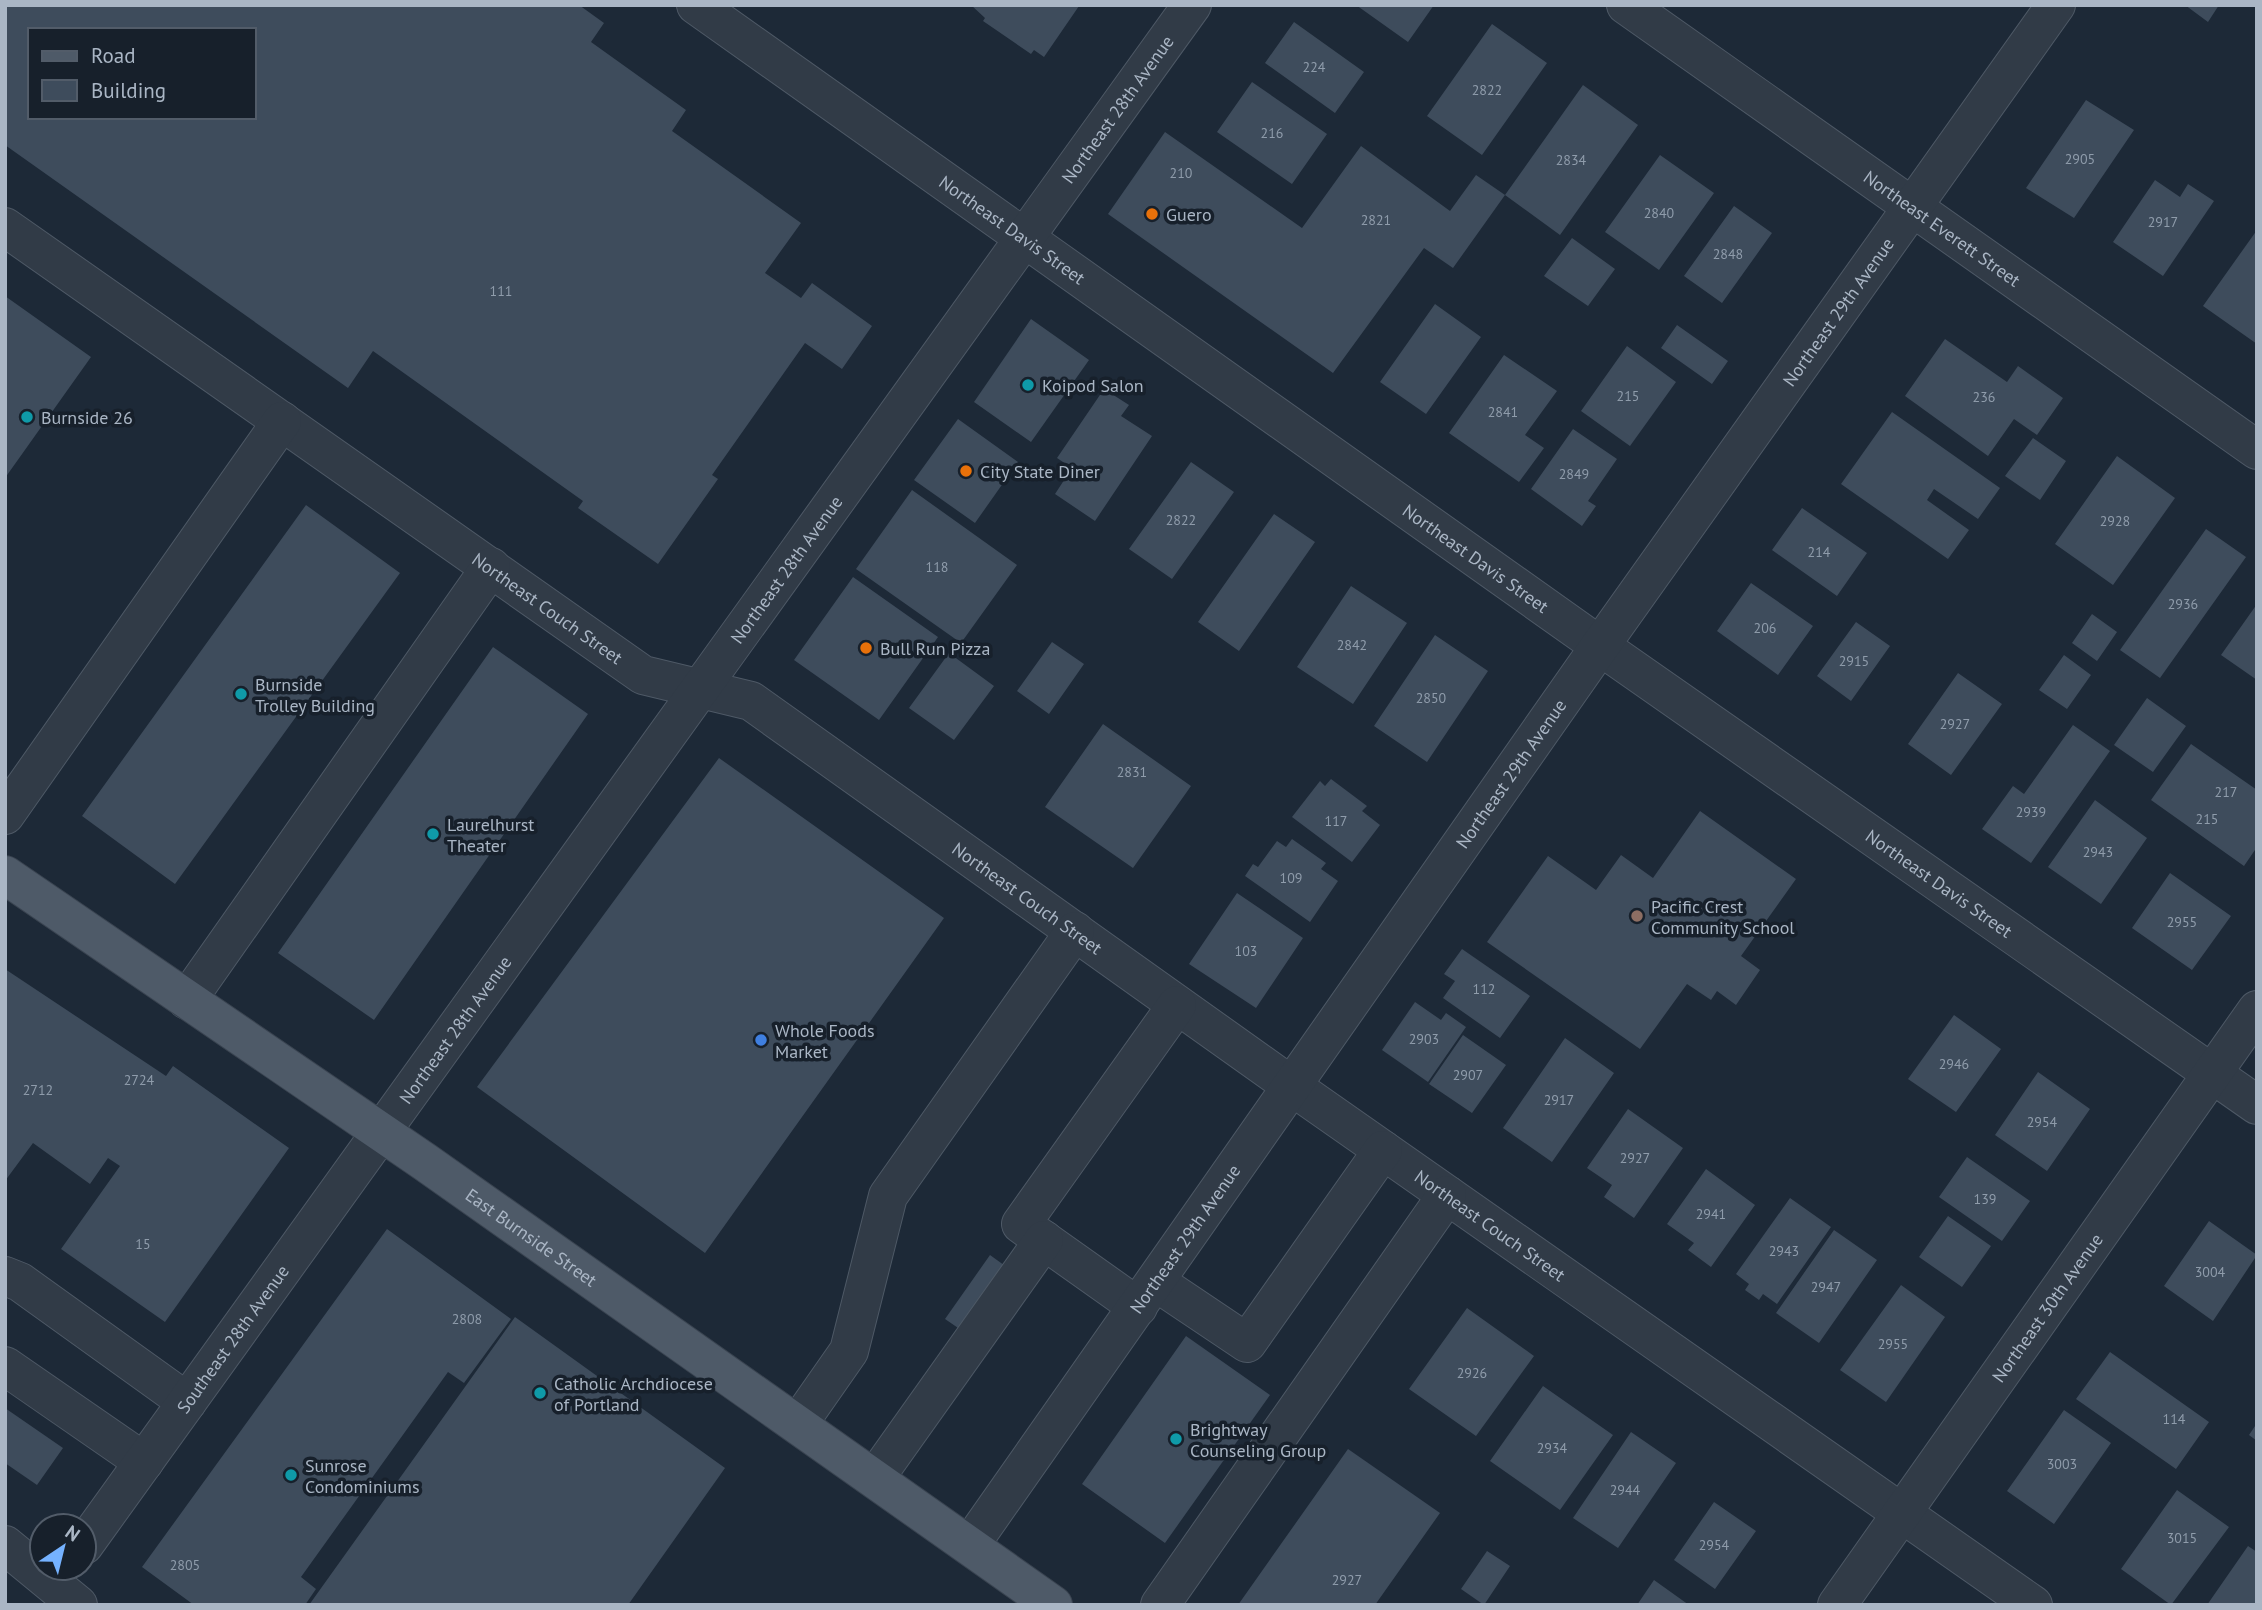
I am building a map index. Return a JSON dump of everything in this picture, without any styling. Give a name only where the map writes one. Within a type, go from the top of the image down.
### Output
[{"type":"main road","name":"East Burnside Street","points":[[5,875],[381,1133],[1053,1605]]},
{"type":"street","name":"Northeast Davis Street","points":[[696,5],[1600,646],[2257,1105]]},
{"type":"street","name":"Northeast 28th Avenue","points":[[381,1133],[1192,5]]},
{"type":"street","name":"Northeast Everett Street","points":[[1626,5],[2257,450]]},
{"type":"street","name":"Northeast 29th Avenue","points":[[970,1545],[1600,646],[2056,5]]},
{"type":"street","name":"Northeast Couch Street","points":[[5,227],[643,675],[751,701],[1293,1087],[2033,1605]]},
{"type":"street","points":[[5,815],[282,421]]},
{"type":"street","points":[[187,1000],[491,567]]},
{"type":"street","points":[[798,1424],[849,1350],[888,1196],[1075,931]]},
{"type":"street","points":[[1177,1004],[1021,1224],[1044,1240],[1247,1343],[1383,1150]]},
{"type":"street","name":"Northeast 30th Avenue","points":[[1837,1605],[2257,1010]]},
{"type":"street","name":"Southeast 28th Avenue","points":[[98,1526],[381,1133]]},
{"type":"street","points":[[1160,1605],[1447,1195]]},
{"type":"street","points":[[875,1478],[1044,1240]]},
{"type":"street","points":[[5,1276],[20,1282],[187,1402]]},
{"type":"street","points":[[5,1366],[144,1462]]},
{"type":"street","points":[[5,1545],[61,1591]]},
{"type":"building","points":[[5,5],[579,5],[604,23],[591,42],[686,110],[672,131],[801,223],[765,273],[801,298],[812,283],[872,326],[842,369],[805,343],[712,475],[718,479],[658,564],[578,508],[583,501],[373,351],[348,388],[5,145]]},
{"type":"building","points":[[971,5],[1079,6],[1044,57],[1034,50],[1031,54],[983,21],[985,18]]},
{"type":"building","points":[[1356,5],[1434,5],[1408,42]]},
{"type":"building","points":[[2185,5],[2219,5],[2208,22]]},
{"type":"building","points":[[1294,22],[1364,72],[1335,113],[1265,63]]},
{"type":"building","points":[[1492,24],[1547,63],[1482,155],[1427,116]]},
{"type":"building","points":[[1252,82],[1327,134],[1292,184],[1217,132]]},
{"type":"building","points":[[1583,85],[1638,125],[1560,235],[1505,195]]},
{"type":"building","points":[[2086,100],[2134,130],[2074,218],[2026,188]]},
{"type":"building","points":[[1165,132],[1302,228],[1361,146],[1450,211],[1476,175],[1505,195],[1453,268],[1424,248],[1333,373],[1108,214]]},
{"type":"building","points":[[1660,155],[1714,193],[1659,270],[1605,232]]},
{"type":"building","points":[[2155,180],[2180,197],[2188,184],[2214,201],[2163,276],[2113,242]]},
{"type":"building","points":[[1734,206],[1772,233],[1722,303],[1684,276]]},
{"type":"building","points":[[2257,230],[2257,344],[2203,306]]},
{"type":"building","points":[[1572,238],[1615,269],[1588,306],[1544,276]]},
{"type":"building","name":"Burnside 26","points":[[5,296],[91,357],[5,478]]},
{"type":"building","points":[[1435,304],[1481,337],[1426,414],[1380,382]]},
{"type":"building","name":"Koipod Salon","points":[[1031,319],[1089,360],[1031,442],[974,402]]},
{"type":"building","points":[[1677,325],[1728,361],[1712,384],[1661,348]]},
{"type":"building","points":[[1945,339],[2007,382],[2018,366],[2063,398],[2037,435],[2014,419],[1988,456],[1905,396]]},
{"type":"building","points":[[1627,346],[1676,382],[1630,446],[1581,411]]},
{"type":"building","points":[[1504,355],[1557,391],[1525,435],[1544,448],[1519,482],[1449,433]]},
{"type":"building","points":[[1104,389],[1129,405],[1121,416],[1152,436],[1095,521],[1055,494],[1072,468],[1057,458]]},
{"type":"building","points":[[1892,412],[2000,488],[1978,519],[1934,489],[1927,500],[1969,530],[1948,559],[1841,484]]},
{"type":"building","name":"City State Diner","points":[[958,419],[1018,462],[975,523],[914,480]]},
{"type":"building","points":[[1573,429],[1617,459],[1588,501],[1596,506],[1582,526],[1531,489]]},
{"type":"building","points":[[2033,438],[2066,461],[2040,500],[2005,476]]},
{"type":"building","points":[[2117,456],[2175,498],[2113,585],[2055,544]]},
{"type":"building","points":[[1191,462],[1234,492],[1172,579],[1129,549]]},
{"type":"building","points":[[912,490],[1017,565],[961,643],[856,569]]},
{"type":"building","name":"Burnside Trolley Building","points":[[306,505],[400,573],[175,884],[82,816]]},
{"type":"building","points":[[1802,508],[1867,553],[1837,596],[1772,550]]},
{"type":"building","points":[[1274,514],[1315,542],[1239,651],[1198,622]]},
{"type":"building","points":[[2206,529],[2246,557],[2160,678],[2120,650]]},
{"type":"building","name":"Bull Run Pizza","points":[[853,577],[938,637],[879,720],[794,660]]},
{"type":"building","points":[[1751,583],[1813,626],[1778,675],[1717,631]]},
{"type":"building","points":[[1351,586],[1407,623],[1353,704],[1297,667]]},
{"type":"building","points":[[2257,604],[2257,680],[2221,655]]},
{"type":"building","points":[[2092,614],[2117,632],[2097,661],[2072,643]]},
{"type":"building","points":[[1856,622],[1890,646],[1851,701],[1817,676]]},
{"type":"building","points":[[1435,635],[1488,671],[1427,762],[1374,726]]},
{"type":"building","points":[[1052,642],[1084,664],[1049,714],[1017,691]]},
{"type":"building","name":"Laurelhurst Theater","points":[[493,647],[588,714],[374,1020],[278,953]]},
{"type":"building","points":[[949,653],[994,686],[954,740],[909,708]]},
{"type":"building","points":[[2064,655],[2091,675],[2067,709],[2039,690]]},
{"type":"building","points":[[1958,673],[2002,704],[1951,775],[1908,744]]},
{"type":"building","points":[[2147,698],[2186,726],[2153,772],[2114,745]]},
{"type":"building","points":[[1103,724],[1191,786],[1133,868],[1045,807]]},
{"type":"building","points":[[2073,725],[2110,751],[2031,863],[1982,829],[2013,786],[2024,794]]},
{"type":"building","points":[[2191,744],[2257,790],[2257,847],[2244,866],[2151,800]]},
{"type":"building","points":[[719,758],[944,918],[705,1253],[477,1087]]},
{"type":"building","points":[[1331,779],[1367,806],[1362,811],[1380,825],[1352,862],[1292,817],[1320,781],[1325,786]]},
{"type":"building","points":[[2095,800],[2147,838],[2101,904],[2048,867]]},
{"type":"building","name":"Pacific Crest Community School","points":[[1700,811],[1796,879],[1741,956],[1760,970],[1736,1005],[1717,991],[1711,1000],[1687,984],[1640,1049],[1487,942],[1548,856],[1596,890],[1621,855],[1653,878]]},
{"type":"building","points":[[1292,839],[1326,863],[1321,869],[1338,881],[1310,922],[1245,876],[1253,864],[1258,867],[1277,841],[1286,847]]},
{"type":"building","points":[[2170,873],[2231,916],[2192,970],[2132,928]]},
{"type":"building","points":[[1237,893],[1303,938],[1256,1008],[1189,964]]},
{"type":"building","points":[[1462,949],[1530,996],[1500,1038],[1443,998],[1455,981],[1444,974]]},
{"type":"building","points":[[5,969],[166,1076],[173,1066],[289,1148],[165,1322],[61,1249],[120,1166],[108,1158],[90,1184],[33,1143],[5,1181]]},
{"type":"building","points":[[1415,1002],[1441,1020],[1446,1013],[1466,1027],[1428,1082],[1382,1050]]},
{"type":"building","points":[[1954,1015],[2001,1049],[1956,1112],[1908,1079]]},
{"type":"building","points":[[1463,1035],[1506,1065],[1472,1113],[1429,1084]]},
{"type":"building","points":[[1565,1038],[1614,1073],[1552,1162],[1503,1128]]},
{"type":"building","points":[[2038,1072],[2090,1109],[2047,1171],[1995,1135]]},
{"type":"building","points":[[1628,1109],[1683,1148],[1634,1218],[1604,1197],[1612,1185],[1587,1168]]},
{"type":"building","points":[[1967,1157],[2030,1201],[2002,1241],[1939,1197]]},
{"type":"building","points":[[1706,1169],[1755,1205],[1711,1267],[1688,1250],[1694,1243],[1667,1224]]},
{"type":"building","points":[[1790,1198],[1831,1227],[1777,1304],[1763,1294],[1759,1300],[1745,1290],[1749,1284],[1736,1274]]},
{"type":"building","points":[[1948,1216],[1991,1246],[1962,1287],[1919,1257]]},
{"type":"building","points":[[2209,1221],[2257,1255],[2213,1321],[2164,1286]]},
{"type":"building","name":"Sunrose Condominiums","points":[[387,1229],[511,1319],[464,1383],[448,1372],[301,1577],[316,1589],[305,1605],[194,1605],[142,1567]]},
{"type":"building","points":[[1834,1230],[1877,1260],[1819,1343],[1776,1313]]},
{"type":"building","points":[[990,1255],[1008,1268],[964,1332],[945,1319]]},
{"type":"building","points":[[1901,1285],[1945,1317],[1886,1402],[1840,1370]]},
{"type":"building","points":[[1467,1308],[1534,1356],[1476,1436],[1409,1389]]},
{"type":"building","name":"Catholic Archdiocese of Portland","points":[[515,1317],[725,1468],[628,1605],[309,1605]]},
{"type":"building","name":"Brightway Counseling Group","points":[[1186,1336],[1270,1395],[1165,1543],[1082,1484]]},
{"type":"building","points":[[2110,1352],[2209,1422],[2176,1469],[2076,1399]]},
{"type":"building","points":[[1543,1386],[1613,1435],[1560,1510],[1490,1461]]},
{"type":"building","points":[[5,1408],[63,1448],[37,1485],[5,1463]]},
{"type":"building","points":[[2064,1410],[2111,1443],[2054,1524],[2007,1491]]},
{"type":"building","points":[[2257,1423],[2257,1441],[2249,1435]]},
{"type":"building","points":[[1631,1432],[1676,1463],[1618,1548],[1573,1518]]},
{"type":"building","points":[[1348,1449],[1440,1513],[1375,1605],[1238,1605]]},
{"type":"building","points":[[2177,1490],[2229,1527],[2171,1605],[2121,1569]]},
{"type":"building","points":[[1714,1502],[1756,1531],[1715,1589],[1674,1560]]},
{"type":"building","points":[[2248,1546],[2257,1552],[2257,1605],[2207,1605]]},
{"type":"building","points":[[1487,1551],[1510,1566],[1484,1605],[1461,1589]]},
{"type":"building","points":[[1654,1580],[1689,1605],[1637,1605]]},
{"type":"place","name":"Guero","points":[[1152,214]]},
{"type":"place","name":"Koipod Salon","points":[[1028,385]]},
{"type":"place","name":"Burnside 26","points":[[27,417]]},
{"type":"place","name":"City State Diner","points":[[966,471]]},
{"type":"place","name":"Bull Run Pizza","points":[[866,648]]},
{"type":"place","name":"Burnside Trolley Building","points":[[241,694]]},
{"type":"place","name":"Laurelhurst Theater","points":[[433,834]]},
{"type":"place","name":"Pacific Crest Community School","points":[[1637,916]]},
{"type":"place","name":"Whole Foods Market","points":[[761,1040]]},
{"type":"place","name":"Catholic Archdiocese of Portland","points":[[540,1393]]},
{"type":"place","name":"Brightway Counseling Group","points":[[1176,1439]]},
{"type":"place","name":"Sunrose Condominiums","points":[[291,1475]]}]
